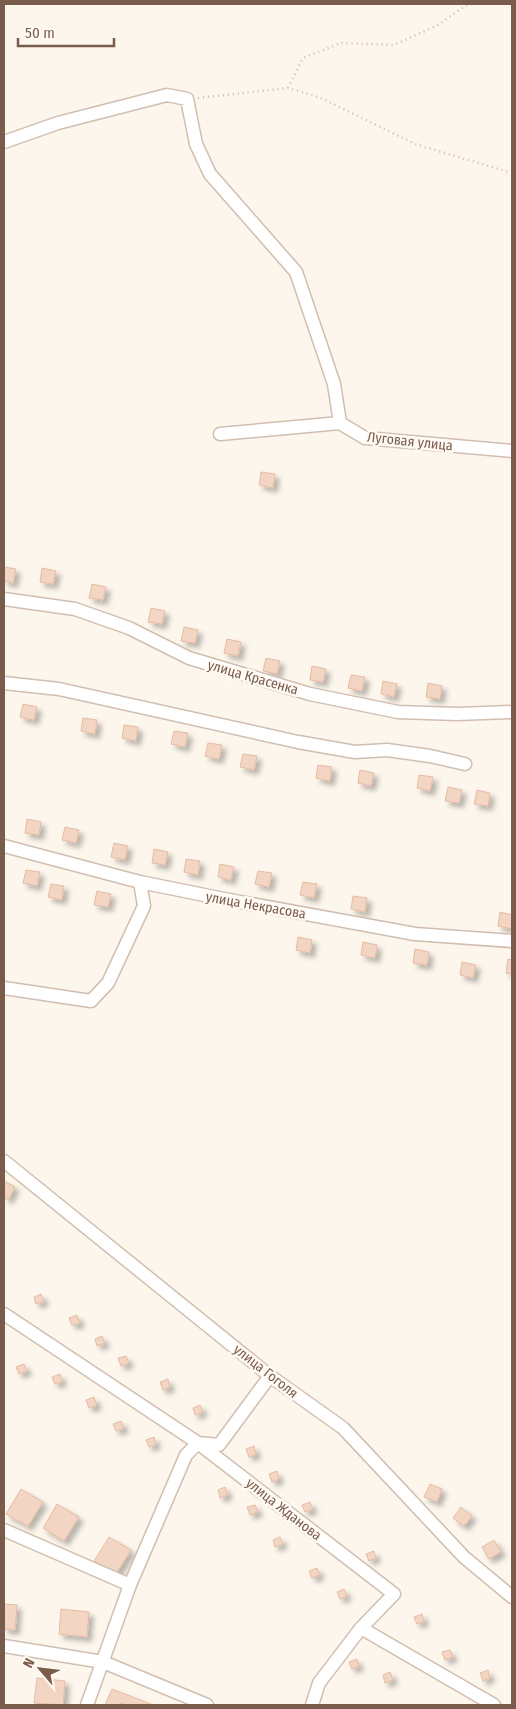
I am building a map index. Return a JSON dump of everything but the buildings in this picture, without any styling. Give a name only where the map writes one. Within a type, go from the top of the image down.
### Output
[{"type":"street","points":[[4,142],[58,124],[166,95],[187,99],[196,144],[210,174],[296,272],[334,384],[340,423],[220,434]]},
{"type":"street","name":"Луговая улица","points":[[340,423],[365,438],[512,451]]},
{"type":"street","name":"улица Красенка","points":[[4,599],[74,609],[129,628],[189,658],[310,694],[398,712],[457,714],[512,712]]},
{"type":"street","points":[[4,683],[59,689],[298,742],[355,752],[387,750],[430,756],[466,764]]},
{"type":"street","name":"улица Некрасова","points":[[4,846],[140,882],[415,934],[512,941]]},
{"type":"street","points":[[4,988],[91,1001],[108,983],[144,906],[140,882]]},
{"type":"street","name":"улица Гоголя","points":[[4,1161],[270,1376],[343,1428],[464,1557],[512,1597]]},
{"type":"street","name":"улица Жданова","points":[[4,1314],[198,1443],[394,1594],[361,1628]]},
{"type":"street","points":[[88,1705],[130,1585],[186,1455],[198,1443],[219,1444],[270,1376]]},
{"type":"street","points":[[4,1530],[130,1585]]},
{"type":"street","points":[[312,1705],[319,1684],[361,1628],[494,1705]]},
{"type":"street","points":[[4,1646],[103,1662],[206,1705]]},
{"type":"path","points":[[288,88],[303,58],[341,42],[394,45],[438,25],[468,4]]},
{"type":"path","points":[[187,99],[288,88],[321,98],[415,144],[512,173]]}]
